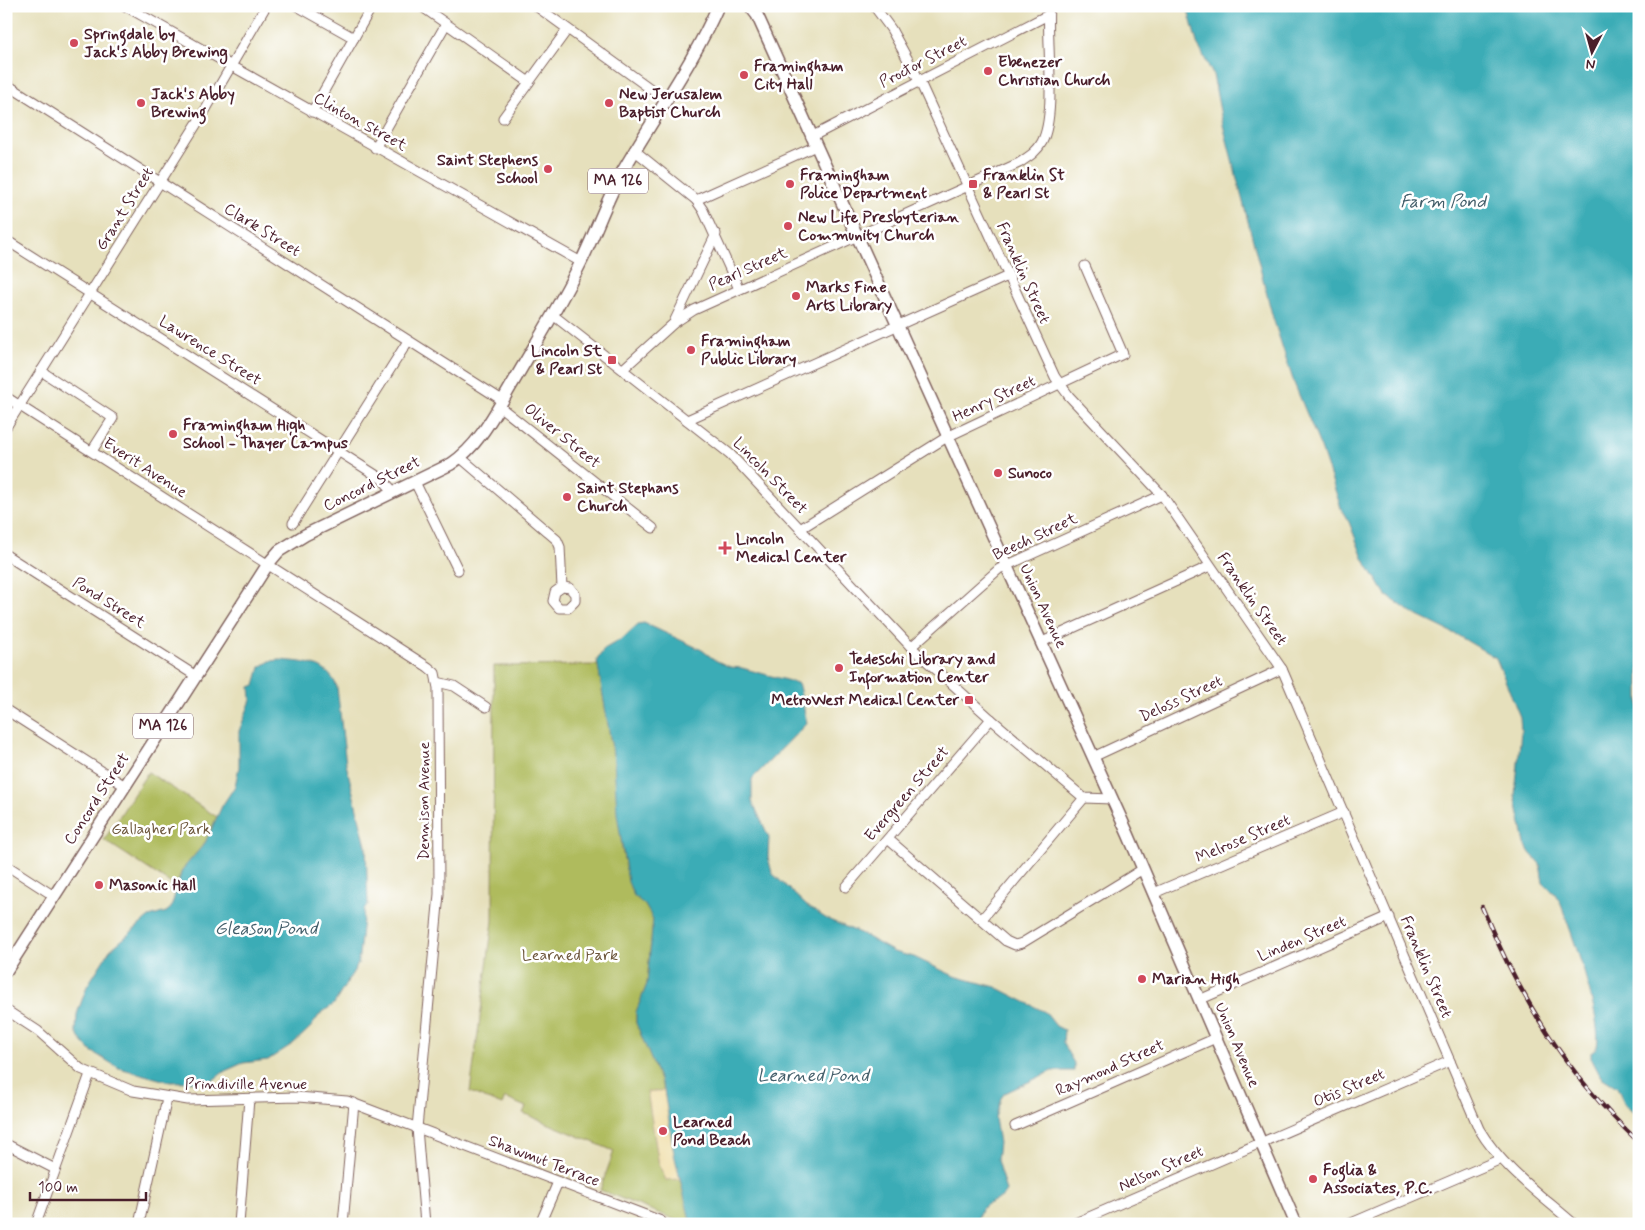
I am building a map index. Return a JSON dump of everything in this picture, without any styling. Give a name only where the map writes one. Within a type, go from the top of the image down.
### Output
[{"type":"main road","name":"Concord Street","points":[[6,971],[268,564],[279,551],[305,535],[461,458],[482,433],[553,314],[581,262],[617,182],[634,150],[692,59],[718,6]]},
{"type":"main road","name":"Union Avenue","points":[[750,6],[757,15],[947,437],[1042,642],[1154,894],[1296,1224]]},
{"type":"street","name":"Clinton Street","points":[[125,6],[374,148],[581,262]]},
{"type":"street","name":"Grant Street","points":[[6,427],[206,110],[266,6]]},
{"type":"street","points":[[297,6],[354,38]]},
{"type":"street","points":[[312,112],[372,6]]},
{"type":"street","points":[[421,6],[529,82]]},
{"type":"street","points":[[536,6],[666,100]]},
{"type":"street","name":"Franklin Street","points":[[874,6],[891,30],[919,80],[1050,368],[1060,384],[1162,495],[1282,669],[1479,1129],[1501,1159],[1574,1224]]},
{"type":"street","name":"Proctor Street","points":[[696,200],[743,179],[814,141],[919,80],[1048,11]]},
{"type":"street","name":"Pearl Street","points":[[623,369],[674,323],[694,310],[1019,163],[1035,152],[1041,144],[1049,115],[1048,11]]},
{"type":"street","points":[[374,148],[446,24]]},
{"type":"street","points":[[503,118],[567,30]]},
{"type":"street","name":"Clark Street","points":[[6,84],[408,341],[501,403]]},
{"type":"street","points":[[634,150],[696,200],[716,234],[739,289]]},
{"type":"street","points":[[674,323],[716,234]]},
{"type":"street","name":"Lawrence Street","points":[[6,240],[382,479],[394,492]]},
{"type":"street","name":"Henry Street","points":[[800,529],[947,437],[1123,354],[1085,266]]},
{"type":"street","points":[[687,420],[1008,276]]},
{"type":"street","name":"Lincoln Street","points":[[553,314],[740,464],[911,647],[991,719],[1084,798]]},
{"type":"street","points":[[293,524],[408,341]]},
{"type":"street","points":[[41,371],[113,418],[92,451]]},
{"type":"street","name":"Everit Avenue","points":[[6,397],[268,564]]},
{"type":"street","name":"Oliver Street","points":[[501,403],[653,528]]},
{"type":"street","points":[[461,458],[557,540],[560,547],[562,586]]},
{"type":"street","points":[[415,482],[458,570]]},
{"type":"street","name":"Beech Street","points":[[911,647],[992,575],[1006,565],[1162,495]]},
{"type":"street","name":"Pond Street","points":[[6,555],[196,676]]},
{"type":"street","points":[[268,564],[428,666],[438,682],[454,686],[486,707]]},
{"type":"street","points":[[1042,642],[1210,566]]},
{"type":"street","name":"Deloss Street","points":[[1093,757],[1282,669]]},
{"type":"street","name":"Dennison Avenue","points":[[425,1224],[417,1128],[439,894],[438,682]]},
{"type":"street","points":[[6,710],[125,786]]},
{"type":"street","name":"Evergreen Street","points":[[846,887],[991,719]]},
{"type":"street","points":[[982,919],[1084,798],[1112,799]]},
{"type":"street","name":"Melrose Street","points":[[1154,894],[1344,812]]},
{"type":"street","points":[[888,839],[1010,944],[1022,943],[1143,869]]},
{"type":"street","points":[[6,865],[54,896]]},
{"type":"street","name":"Linden Street","points":[[1199,1000],[1389,918]]},
{"type":"street","name":"Prindiville Avenue","points":[[6,1010],[38,1031],[73,1063],[90,1074],[133,1091],[167,1098],[209,1101],[298,1098],[338,1100],[354,1103],[417,1128]]},
{"type":"street","name":"Raymond Street","points":[[1016,1126],[1216,1038]]},
{"type":"street","name":"Otis Street","points":[[1260,1142],[1450,1061]]},
{"type":"street","points":[[36,1224],[90,1074]]},
{"type":"street","points":[[139,1224],[167,1098]]},
{"type":"street","points":[[239,1224],[249,1099]]},
{"type":"street","points":[[343,1224],[354,1103]]},
{"type":"street","name":"Shawmut Terrace","points":[[417,1128],[558,1182],[650,1220],[661,1221]]},
{"type":"street","name":"Nelson Street","points":[[1073,1224],[1260,1142]]},
{"type":"street","points":[[6,1144],[56,1168]]},
{"type":"street","points":[[1349,1224],[1501,1159]]},
{"type":"street","points":[[540,1224],[558,1182]]},
{"type":"green space","name":"Learned Park","points":[[598,665],[614,760],[622,849],[631,891],[645,905],[653,919],[647,984],[636,1012],[636,1023],[664,1090],[674,1154],[691,1224],[686,1224],[600,1190],[614,1151],[523,1113],[526,1107],[505,1098],[502,1105],[470,1092],[493,921],[494,666]]},
{"type":"green space","name":"Gallagher Park","points":[[148,772],[217,817],[205,843],[182,870],[176,887],[104,840]]},
{"type":"sand","name":"Learned Pond Beach","points":[[664,1090],[680,1179],[666,1180],[659,1165],[647,1091],[660,1092]]},
{"type":"water","name":"Farm Pond","points":[[1187,6],[1631,6],[1639,8],[1639,1118],[1625,1105],[1617,1087],[1601,1077],[1591,1058],[1591,1052],[1597,1047],[1598,1034],[1585,975],[1560,902],[1555,894],[1543,883],[1540,864],[1525,844],[1515,795],[1521,731],[1520,717],[1496,658],[1457,635],[1412,613],[1386,595],[1363,558],[1349,522],[1342,511],[1321,448],[1294,383],[1273,318],[1222,121],[1213,75],[1197,43]]},
{"type":"water","name":"Learned Pond","points":[[644,623],[702,650],[715,660],[730,667],[742,668],[797,683],[799,686],[807,723],[752,779],[752,801],[769,837],[768,857],[772,873],[807,906],[827,919],[860,933],[894,952],[914,957],[954,976],[996,987],[1045,1012],[1056,1026],[1064,1030],[1063,1044],[1074,1063],[1074,1071],[1052,1071],[1005,1093],[1001,1098],[995,1118],[999,1143],[997,1160],[1006,1191],[999,1199],[985,1206],[979,1215],[977,1224],[691,1224],[674,1154],[664,1090],[636,1023],[636,1012],[647,984],[653,919],[645,905],[634,896],[628,882],[617,814],[614,760],[597,660],[604,649],[623,638],[638,624]]},
{"type":"water","name":"Gleason Pond","points":[[280,660],[305,663],[321,668],[333,679],[337,687],[346,764],[366,846],[368,905],[364,910],[358,964],[334,1004],[320,1014],[311,1027],[294,1043],[268,1060],[243,1063],[225,1071],[212,1081],[170,1082],[119,1068],[91,1051],[79,1038],[76,1031],[77,1014],[87,986],[110,950],[149,917],[166,912],[171,908],[182,870],[205,843],[222,806],[235,786],[239,767],[239,731],[251,700],[250,687],[255,685],[260,667],[270,661]]},
{"type":"railway","points":[[1482,907],[1512,972],[1547,1033],[1589,1090],[1639,1142]]},
{"type":"place","name":"Springdale by Jack's Abby Brewing","points":[[74,43]]},
{"type":"place","name":"Ebenezer Christian Church","points":[[988,71]]},
{"type":"place","name":"Framingham City Hall","points":[[744,75]]},
{"type":"place","name":"Jack's Abby Brewing","points":[[141,103]]},
{"type":"place","name":"New Jerusalem Baptist Church","points":[[609,103]]},
{"type":"place","name":"Saint Stephens School","points":[[548,169]]},
{"type":"place","name":"Framingham Police Department","points":[[790,184]]},
{"type":"place","name":"Franklin St & Pearl St","points":[[973,184]]},
{"type":"place","name":"New Life Presbyterian Community Church","points":[[788,226]]},
{"type":"place","name":"Marks Fine Arts Library","points":[[796,296]]},
{"type":"place","name":"Framingham Public Library","points":[[691,350]]},
{"type":"place","name":"Lincoln St & Pearl St","points":[[612,360]]},
{"type":"place","name":"Framingham High School - Thayer Campus","points":[[173,434]]},
{"type":"place","name":"Sunoco","points":[[998,473]]},
{"type":"place","name":"Saint Stephans Church","points":[[567,497]]},
{"type":"place","name":"Lincoln Medical Center","points":[[725,548]]},
{"type":"place","name":"Tedeschi Library and Information Center","points":[[839,668]]},
{"type":"place","name":"MetroWest Medical Center","points":[[969,700]]},
{"type":"place","name":"Masonic Hall","points":[[99,885]]},
{"type":"place","name":"Marian High","points":[[1142,979]]},
{"type":"place","name":"Learned Pond Beach","points":[[663,1131]]},
{"type":"place","name":"Foglia & Associates, P.C.","points":[[1313,1179]]}]
